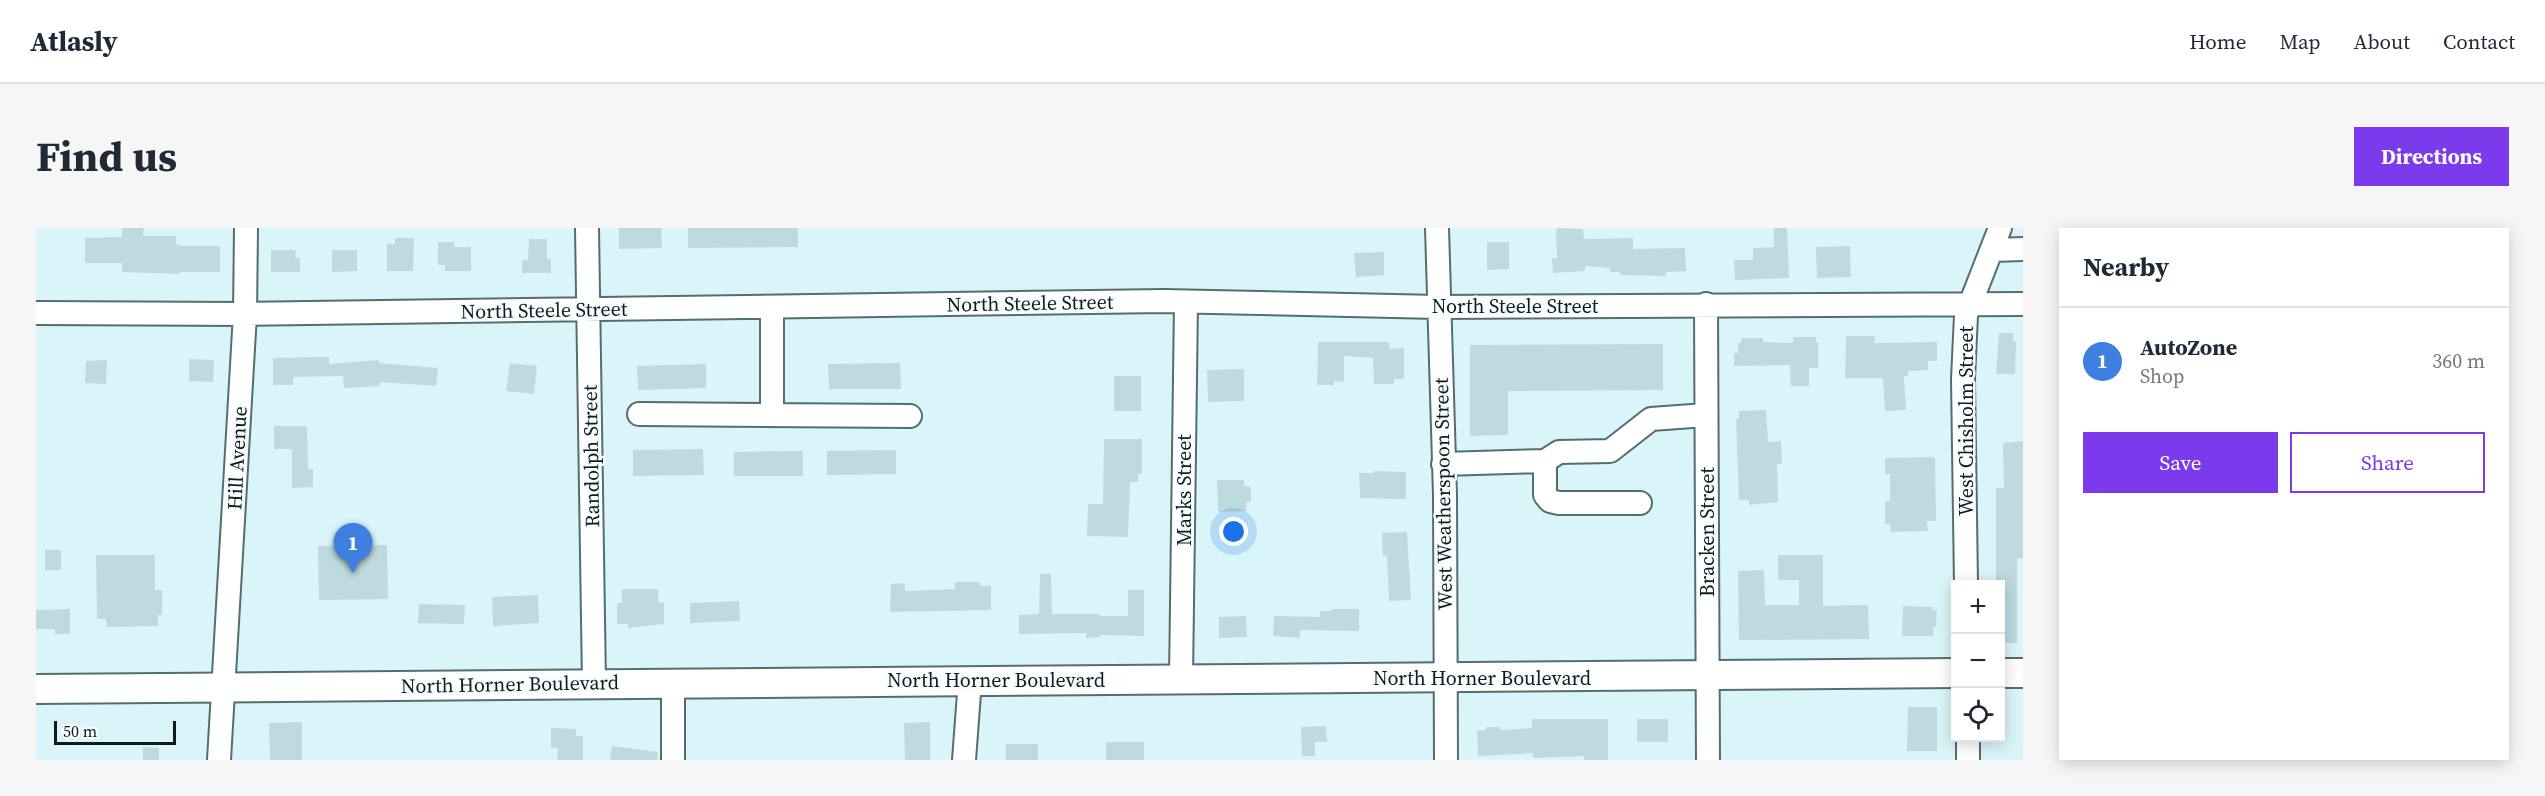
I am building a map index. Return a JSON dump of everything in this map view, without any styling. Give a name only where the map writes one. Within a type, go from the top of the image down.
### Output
[{"type":"main road","name":"North Horner Boulevard","points":[[36,689],[1951,673]]},
{"type":"main road","points":[[2005,673],[2023,673]]},
{"type":"street","name":"Hill Avenue","points":[[219,760],[245,314],[246,228]]},
{"type":"street","name":"Randolph Street","points":[[587,228],[594,684]]},
{"type":"street","name":"West Weatherspoon Street","points":[[1437,228],[1447,679],[1446,760]]},
{"type":"street","name":"West Chisholm Street","points":[[1966,580],[1963,379],[1966,315],[2000,228]]},
{"type":"street","points":[[1993,250],[2023,249]]},
{"type":"street","name":"North Steele Street","points":[[36,313],[245,314],[1186,302],[1438,307],[2023,304]]},
{"type":"street","name":"Marks Street","points":[[1181,679],[1186,302]]},
{"type":"street","name":"Bracken Street","points":[[1706,304],[1708,760]]},
{"type":"street","points":[[772,307],[772,415]]},
{"type":"street","points":[[639,414],[910,416]]},
{"type":"street","points":[[1443,464],[1545,461],[1559,452],[1610,451],[1651,420],[1706,415]]},
{"type":"street","points":[[1545,461],[1545,495],[1550,501],[1640,503]]},
{"type":"street","points":[[964,760],[970,680]]},
{"type":"street","points":[[673,683],[673,760]]},
{"type":"street","points":[[1968,742],[1968,760]]},
{"type":"building","points":[[122,228],[144,228],[143,236],[176,236],[176,244],[180,246],[220,246],[220,272],[180,272],[180,274],[122,272],[122,263],[85,263],[85,238],[122,237]]},
{"type":"building","points":[[619,228],[661,228],[662,248],[619,249]]},
{"type":"building","points":[[688,228],[798,228],[798,247],[688,248]]},
{"type":"building","points":[[1558,228],[1583,229],[1584,239],[1633,238],[1633,249],[1685,248],[1686,271],[1666,272],[1666,276],[1620,275],[1620,272],[1610,272],[1610,268],[1585,266],[1585,271],[1553,273],[1552,258],[1557,258],[1556,230]]},
{"type":"building","points":[[1774,228],[1787,228],[1789,278],[1735,280],[1734,260],[1753,260],[1753,248],[1774,247]]},
{"type":"building","points":[[395,238],[414,238],[413,271],[387,271],[387,244],[395,244]]},
{"type":"building","points":[[529,239],[547,239],[547,259],[551,259],[551,273],[522,273],[522,260],[528,260]]},
{"type":"building","points":[[438,242],[454,242],[454,247],[471,247],[471,271],[445,271],[445,265],[438,265]]},
{"type":"building","points":[[1487,242],[1509,242],[1509,269],[1487,270]]},
{"type":"building","points":[[1850,246],[1851,277],[1817,278],[1816,247]]},
{"type":"building","points":[[271,250],[296,250],[295,258],[300,258],[300,272],[271,272]]},
{"type":"building","points":[[332,250],[357,250],[357,271],[332,272]]},
{"type":"building","points":[[1384,252],[1384,275],[1356,277],[1354,253]]},
{"type":"building","points":[[1999,333],[2013,333],[2013,341],[2016,341],[2015,374],[1996,374]]},
{"type":"building","points":[[1846,336],[1875,336],[1874,343],[1937,342],[1937,361],[1928,361],[1928,370],[1908,371],[1908,376],[1904,376],[1906,410],[1885,411],[1883,378],[1845,378]]},
{"type":"building","points":[[1793,337],[1816,337],[1816,342],[1818,342],[1818,368],[1809,368],[1809,386],[1791,386],[1790,365],[1734,366],[1734,353],[1738,353],[1738,343],[1741,343],[1741,338],[1763,338],[1763,342],[1790,343],[1793,342]]},
{"type":"building","points":[[1318,342],[1389,342],[1389,349],[1404,348],[1404,379],[1394,379],[1394,384],[1374,384],[1373,358],[1344,356],[1344,382],[1334,381],[1334,385],[1317,385]]},
{"type":"building","points":[[1663,344],[1663,390],[1508,391],[1508,435],[1470,436],[1470,345]]},
{"type":"building","points":[[329,357],[329,364],[379,360],[379,363],[438,368],[436,386],[380,382],[380,386],[344,388],[343,376],[293,377],[293,385],[273,385],[273,358]]},
{"type":"building","points":[[189,359],[214,360],[213,382],[189,381]]},
{"type":"building","points":[[107,360],[106,384],[85,383],[86,361]]},
{"type":"building","points":[[510,363],[537,366],[534,394],[506,391]]},
{"type":"building","points":[[900,363],[901,389],[829,389],[828,364]]},
{"type":"building","points":[[706,364],[706,388],[638,390],[637,366]]},
{"type":"building","points":[[1244,369],[1244,401],[1208,402],[1207,370]]},
{"type":"building","points":[[1114,376],[1141,376],[1141,411],[1114,411]]},
{"type":"building","points":[[1766,410],[1768,442],[1781,441],[1782,464],[1777,464],[1778,502],[1749,505],[1749,500],[1739,500],[1736,419],[1739,419],[1739,411]]},
{"type":"building","points":[[274,426],[307,426],[308,469],[313,469],[313,487],[292,488],[292,449],[274,449]]},
{"type":"building","points":[[1104,439],[1142,439],[1142,474],[1138,474],[1138,482],[1130,482],[1128,537],[1087,536],[1088,504],[1103,504]]},
{"type":"building","points":[[2023,441],[2023,558],[2017,558],[2017,643],[2005,643],[2005,580],[1996,580],[1996,488],[2004,488],[2003,443]]},
{"type":"building","points":[[703,449],[704,475],[633,476],[633,450]]},
{"type":"building","points":[[896,450],[896,474],[827,475],[827,451]]},
{"type":"building","points":[[803,451],[803,476],[734,476],[734,452]]},
{"type":"building","points":[[1885,458],[1935,458],[1936,521],[1927,521],[1928,531],[1891,532],[1890,524],[1885,524],[1885,501],[1890,501],[1890,474],[1885,474]]},
{"type":"building","points":[[1374,471],[1406,472],[1406,499],[1360,498],[1359,473],[1373,473]]},
{"type":"building","points":[[1217,480],[1244,480],[1244,486],[1251,487],[1251,502],[1246,502],[1247,511],[1218,512]]},
{"type":"building","points":[[1407,532],[1411,600],[1389,601],[1387,555],[1383,556],[1382,533]]},
{"type":"building","points":[[387,545],[388,599],[319,600],[318,546]]},
{"type":"building","points":[[45,550],[61,550],[61,570],[45,570]]},
{"type":"building","points":[[96,555],[155,555],[155,590],[162,590],[162,615],[158,615],[158,626],[107,627],[106,619],[97,619]]},
{"type":"building","points":[[1778,555],[1823,555],[1823,606],[1868,605],[1869,639],[1739,640],[1738,571],[1764,570],[1765,605],[1799,605],[1799,580],[1778,580]]},
{"type":"building","points":[[1040,574],[1051,574],[1052,614],[1128,616],[1128,590],[1144,590],[1144,636],[1100,635],[1100,637],[1086,638],[1086,633],[1019,634],[1019,615],[1039,614]]},
{"type":"building","points":[[955,582],[980,582],[980,586],[991,586],[991,610],[890,612],[891,584],[905,583],[905,591],[955,589]]},
{"type":"building","points":[[622,589],[658,589],[658,602],[664,603],[664,624],[628,628],[628,624],[617,624],[617,603],[622,603]]},
{"type":"building","points":[[538,595],[539,623],[493,626],[492,597]]},
{"type":"building","points":[[739,601],[740,621],[690,623],[690,603]]},
{"type":"building","points":[[419,604],[465,605],[464,624],[418,623]]},
{"type":"building","points":[[1903,606],[1933,607],[1933,610],[1937,610],[1933,636],[1902,636]]},
{"type":"building","points":[[70,609],[70,634],[55,634],[55,629],[36,629],[36,610]]},
{"type":"building","points":[[1331,609],[1359,609],[1359,631],[1300,630],[1300,638],[1273,636],[1274,616],[1320,617],[1320,611],[1331,611]]},
{"type":"building","points":[[1246,616],[1247,637],[1219,638],[1219,617]]},
{"type":"building","points":[[1908,707],[1937,707],[1937,751],[1907,751]]},
{"type":"building","points":[[1532,719],[1608,719],[1608,760],[1584,760],[1584,756],[1533,758],[1533,753],[1478,756],[1477,731],[1486,730],[1486,727],[1500,727],[1500,730],[1532,728]]},
{"type":"building","points":[[1637,719],[1668,719],[1668,742],[1637,742]]},
{"type":"building","points":[[302,722],[302,760],[270,760],[269,723]]},
{"type":"building","points":[[930,722],[930,760],[905,760],[904,723]]},
{"type":"building","points":[[1326,726],[1327,742],[1315,742],[1315,756],[1302,756],[1301,727]]},
{"type":"building","points":[[551,728],[576,729],[576,736],[583,736],[583,760],[557,760],[558,748],[551,748]]},
{"type":"building","points":[[1106,742],[1144,742],[1144,760],[1106,760]]},
{"type":"building","points":[[1006,744],[1038,744],[1038,760],[1006,760]]},
{"type":"building","points":[[612,746],[658,752],[657,760],[610,760]]},
{"type":"building","points":[[143,747],[159,748],[159,760],[143,760]]},
{"type":"place","name":"AutoZone","points":[[353,573]]}]
